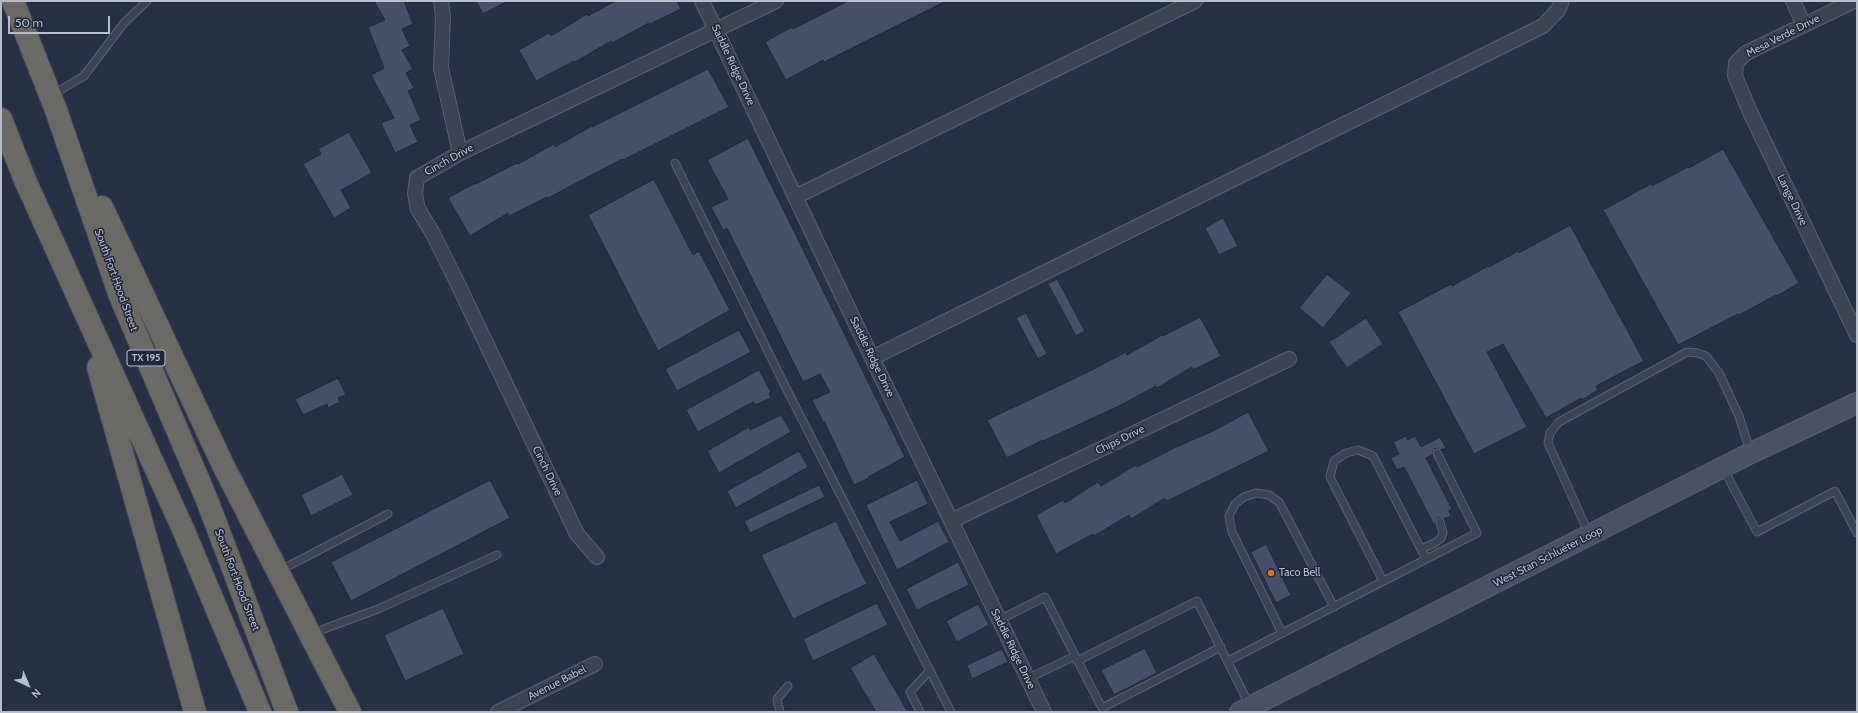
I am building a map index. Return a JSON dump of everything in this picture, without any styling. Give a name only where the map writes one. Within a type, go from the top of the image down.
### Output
[{"type":"highway","name":"South Fort Hood Street","points":[[13,1],[53,103],[120,296],[207,500],[287,712]]},
{"type":"highway","points":[[53,103],[223,465],[350,712]]},
{"type":"highway","name":"TX 195","points":[[1,119],[25,180],[182,529],[260,712]]},
{"type":"highway","points":[[80,301],[195,712]]},
{"type":"main road","name":"West Stan Schlueter Loop","points":[[1245,709],[1751,453],[1857,403]]},
{"type":"street","points":[[441,1],[443,17],[441,68],[460,153]]},
{"type":"street","name":"Saddle Ridge Drive","points":[[702,1],[998,620],[1044,712]]},
{"type":"street","name":"Cinch Drive","points":[[597,557],[577,534],[432,232],[418,209],[415,194],[417,178],[460,153],[776,1]]},
{"type":"street","points":[[795,197],[1195,1]]},
{"type":"street","points":[[872,358],[1543,26],[1559,9],[1562,1]]},
{"type":"street","points":[[1793,1],[1804,25]]},
{"type":"street","name":"Mesa Verde Drive","points":[[1736,63],[1746,53],[1854,1]]},
{"type":"street","name":"Lange Drive","points":[[1736,63],[1735,76],[1745,100],[1857,335]]},
{"type":"street","name":"Chips Drive","points":[[951,521],[1289,359]]},
{"type":"street","name":"Avenue Babel","points":[[498,712],[595,664]]},
{"type":"lane","points":[[53,103],[84,76],[124,23],[147,1]]},
{"type":"lane","points":[[675,163],[786,388],[951,712]]},
{"type":"lane","points":[[1590,535],[1548,443],[1550,433],[1559,422],[1687,352],[1706,356],[1719,373],[1739,416],[1751,453]]},
{"type":"lane","points":[[1383,581],[1330,478],[1334,461],[1346,453],[1358,450],[1373,456],[1426,559]]},
{"type":"lane","points":[[1228,661],[1477,533],[1437,452]]},
{"type":"lane","points":[[1723,467],[1757,532],[1835,491],[1857,533]]},
{"type":"lane","points":[[1282,633],[1232,532],[1229,516],[1235,504],[1244,497],[1256,493],[1269,495],[1279,502],[1334,607]]},
{"type":"lane","points":[[277,572],[388,514]]},
{"type":"lane","points":[[1421,549],[1442,538],[1443,533],[1440,522]]},
{"type":"lane","points":[[311,634],[378,609],[496,555]]},
{"type":"lane","points":[[998,620],[1045,597],[1102,708],[1221,648]]},
{"type":"lane","points":[[1027,680],[1076,659],[1198,600],[1228,661],[1245,709]]},
{"type":"lane","points":[[920,712],[910,692],[930,670]]},
{"type":"lane","points":[[780,712],[777,698],[788,686]]},
{"type":"building","points":[[374,1],[404,1],[413,24],[402,29],[410,46],[402,50],[413,69],[406,73],[414,88],[408,91],[421,120],[410,125],[418,142],[395,153],[381,123],[394,118],[371,75],[384,68],[368,27],[385,20]]},
{"type":"building","points":[[476,1],[508,1],[483,14]]},
{"type":"building","points":[[615,1],[677,1],[681,9],[650,24],[649,23],[612,43],[611,41],[575,62],[574,61],[536,81],[519,50],[549,33],[551,36],[587,14],[588,16]]},
{"type":"building","points":[[848,1],[946,1],[824,62],[823,60],[786,80],[765,42],[792,27],[793,29]]},
{"type":"building","points":[[708,69],[729,107],[623,160],[622,159],[548,198],[547,197],[509,216],[508,213],[470,236],[448,198],[475,183],[476,184],[517,163],[518,164],[554,144],[555,147],[592,126]]},
{"type":"building","points":[[349,132],[372,173],[341,190],[351,208],[334,218],[303,164],[321,154],[318,149]]},
{"type":"building","points":[[748,138],[905,457],[854,485],[824,421],[823,422],[812,400],[830,392],[820,374],[803,382],[727,228],[723,230],[711,207],[728,199],[707,160]]},
{"type":"building","points":[[1723,149],[1799,283],[1777,296],[1776,295],[1678,345],[1603,210],[1651,184],[1652,186],[1688,167],[1689,168]]},
{"type":"building","points":[[654,179],[693,255],[699,251],[730,310],[658,351],[588,215]]},
{"type":"building","points":[[1223,218],[1238,246],[1219,255],[1205,228]]},
{"type":"building","points":[[1570,225],[1644,361],[1596,386],[1598,390],[1582,400],[1581,398],[1546,418],[1503,344],[1487,352],[1527,427],[1474,454],[1398,312],[1451,284],[1452,286],[1518,251],[1519,253]]},
{"type":"building","points":[[1327,274],[1351,293],[1323,328],[1299,308]]},
{"type":"building","points":[[1057,279],[1085,331],[1076,336],[1048,284]]},
{"type":"building","points":[[1026,313],[1047,354],[1038,359],[1016,318]]},
{"type":"building","points":[[1200,317],[1221,356],[1193,370],[1192,367],[1157,388],[1156,386],[1119,406],[1007,458],[987,420],[1090,371],[1126,352],[1127,355],[1162,335],[1163,336]]},
{"type":"building","points":[[1366,318],[1383,344],[1347,368],[1329,342]]},
{"type":"building","points":[[739,330],[751,352],[677,391],[665,369]]},
{"type":"building","points":[[759,370],[771,392],[769,393],[771,398],[755,405],[753,402],[698,432],[686,410]]},
{"type":"building","points":[[338,378],[346,395],[338,398],[340,402],[328,408],[327,404],[303,415],[295,399]]},
{"type":"building","points":[[1248,412],[1269,451],[1167,501],[1165,498],[1131,519],[1129,515],[1094,536],[1093,534],[1056,554],[1036,515],[1063,500],[1065,503],[1098,482],[1101,486],[1136,465],[1137,467],[1174,448],[1213,431]]},
{"type":"building","points":[[781,415],[791,432],[719,473],[707,451],[749,427],[750,430]]},
{"type":"building","points":[[1406,436],[1408,440],[1415,436],[1421,447],[1440,437],[1446,448],[1441,450],[1435,448],[1432,455],[1426,458],[1452,509],[1449,511],[1451,516],[1444,519],[1438,517],[1434,525],[1404,467],[1397,470],[1391,458],[1399,454],[1393,442]]},
{"type":"building","points":[[799,451],[808,467],[736,508],[727,491]]},
{"type":"building","points":[[342,474],[353,495],[311,516],[301,495]]},
{"type":"building","points":[[490,480],[510,518],[351,601],[331,562]]},
{"type":"building","points":[[917,480],[928,504],[890,522],[900,541],[938,521],[949,542],[897,570],[866,505]]},
{"type":"building","points":[[819,485],[825,497],[750,533],[744,521]]},
{"type":"building","points":[[836,521],[867,584],[793,619],[761,555]]},
{"type":"building","name":"Taco Bell","points":[[1266,544],[1291,595],[1276,603],[1251,552]]},
{"type":"building","points":[[958,562],[969,585],[917,610],[906,589]]},
{"type":"building","points":[[877,603],[888,625],[813,661],[803,639]]},
{"type":"building","points":[[978,604],[989,625],[957,642],[946,621]]},
{"type":"building","points":[[443,608],[464,654],[405,681],[384,635]]},
{"type":"building","points":[[1145,648],[1157,673],[1114,695],[1101,670]]},
{"type":"building","points":[[1002,649],[1008,662],[972,679],[967,665]]},
{"type":"building","points":[[874,654],[908,712],[876,712],[850,668]]},
{"type":"place","name":"Taco Bell","points":[[1271,573]]}]
